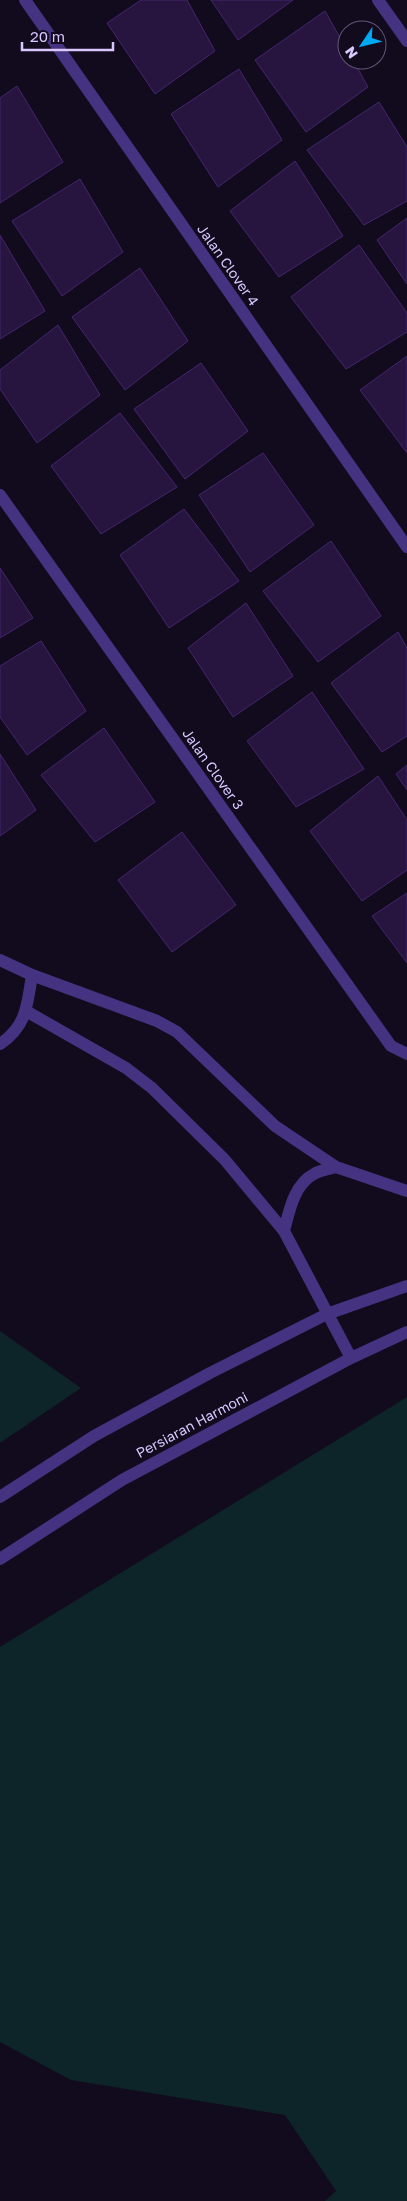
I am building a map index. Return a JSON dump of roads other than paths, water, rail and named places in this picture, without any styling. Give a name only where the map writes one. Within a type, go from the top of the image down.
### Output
[{"type":"street","name":"Jalan Clover 4","points":[[25,0],[407,547]]},
{"type":"street","points":[[378,0],[407,41]]},
{"type":"street","name":"Jalan Clover 3","points":[[0,495],[391,1046],[407,1054]]},
{"type":"street","points":[[0,960],[32,975],[157,1021],[177,1032],[275,1126],[336,1167],[407,1191]]},
{"type":"street","points":[[0,1044],[15,1034],[26,1011],[32,975]]},
{"type":"street","points":[[26,1011],[126,1068],[152,1088],[225,1160],[284,1231],[351,1358]]},
{"type":"street","points":[[284,1231],[291,1207],[301,1185],[314,1174],[336,1167]]},
{"type":"street","points":[[0,1497],[94,1436],[210,1373],[327,1314],[407,1286]]},
{"type":"street","name":"Persiaran Harmoni","points":[[0,1558],[122,1480],[351,1358],[407,1332]]}]
